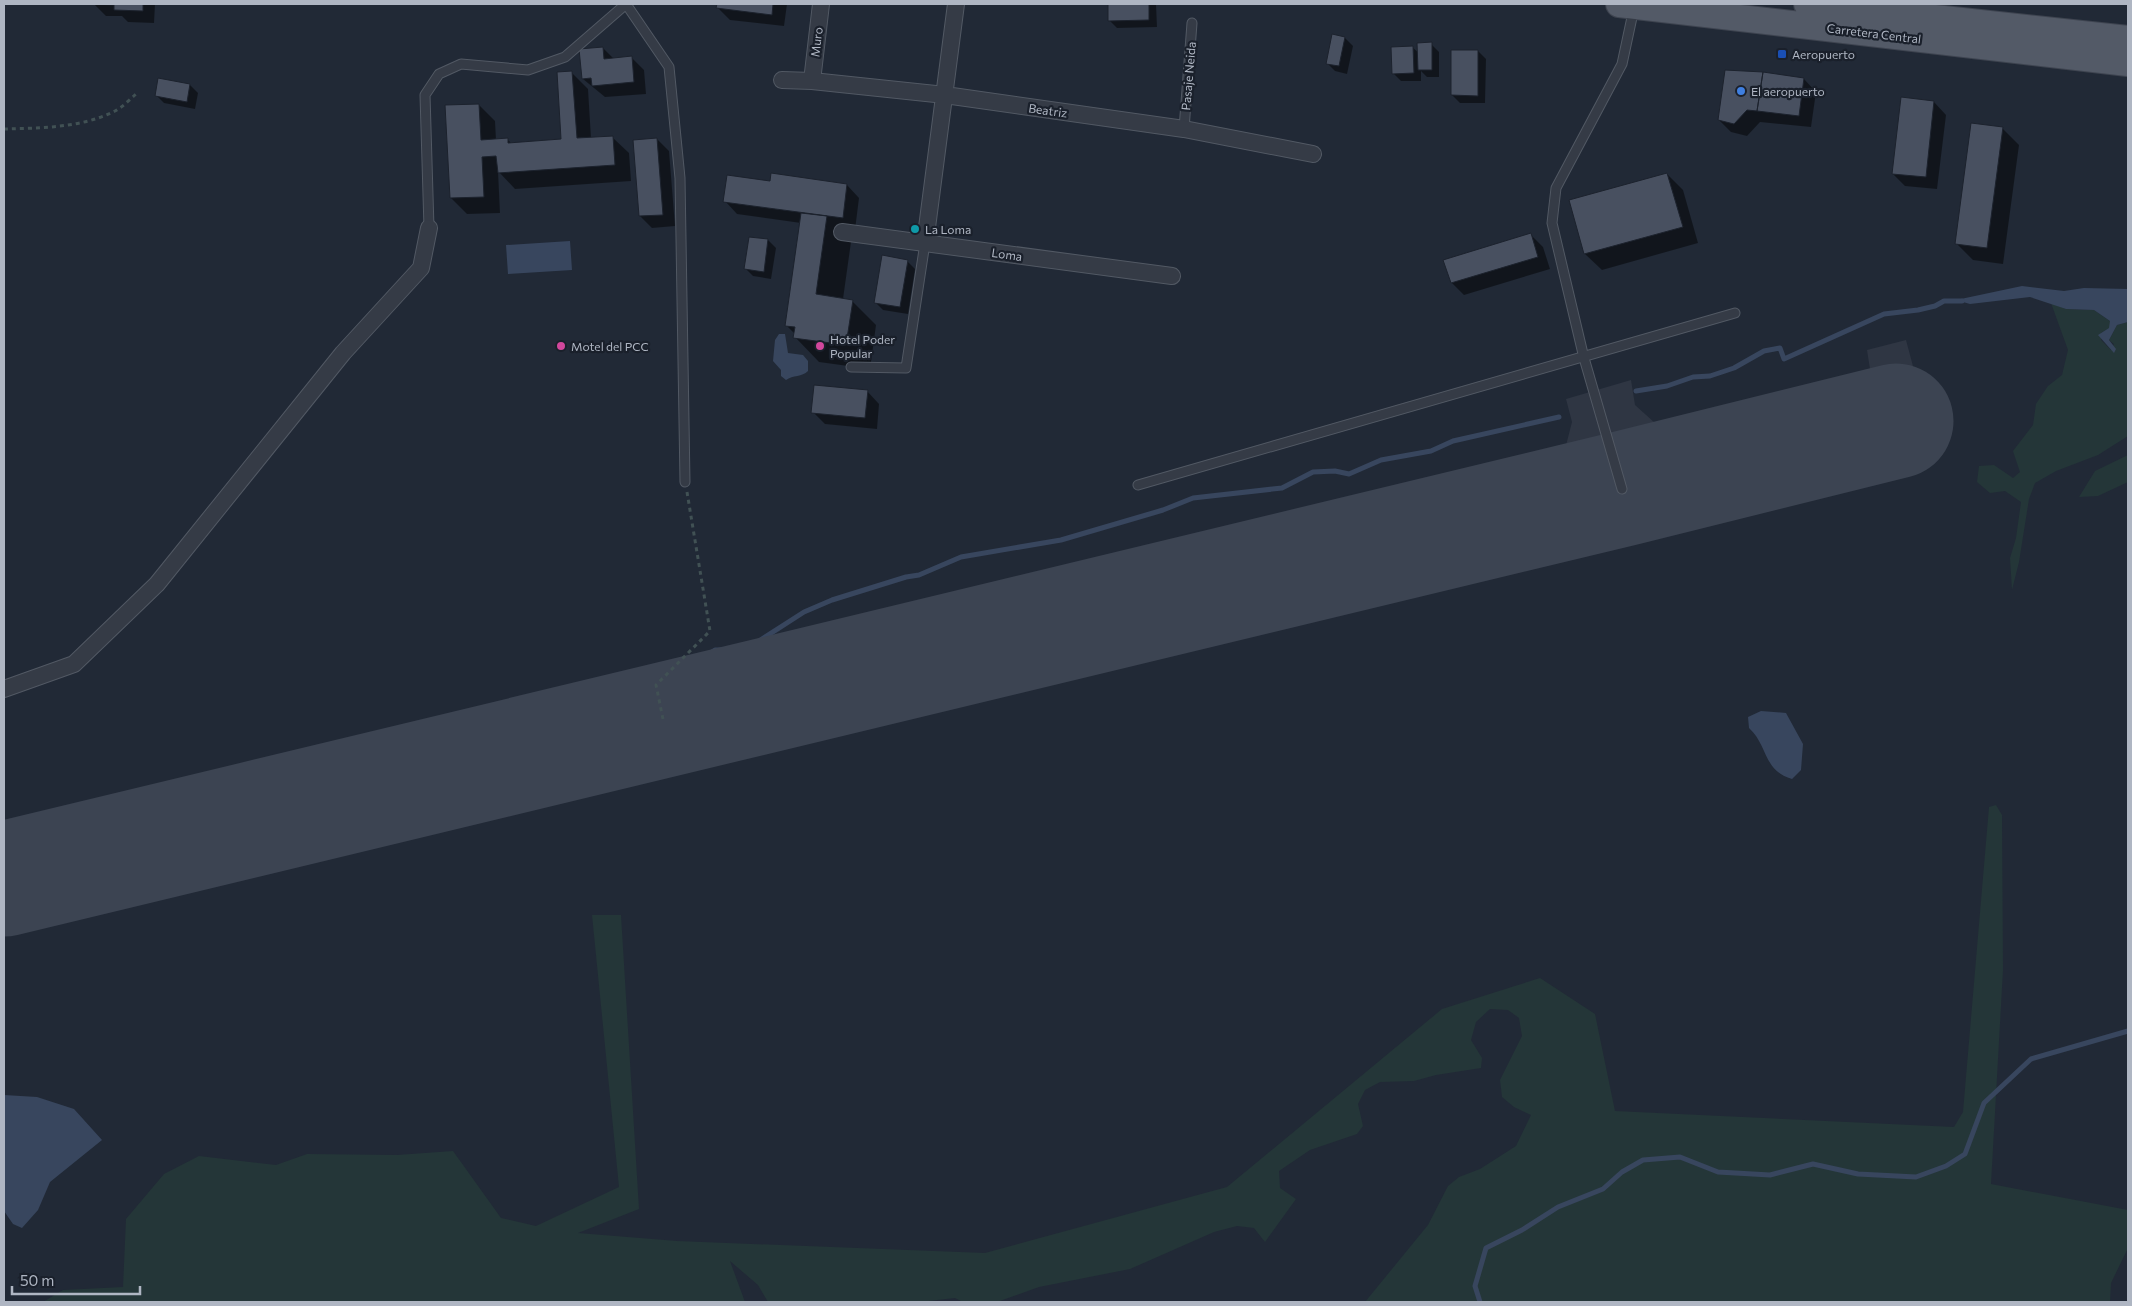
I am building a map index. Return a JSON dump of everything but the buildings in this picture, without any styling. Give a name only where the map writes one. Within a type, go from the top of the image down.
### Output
[{"type":"main road","name":"Carretera Central","points":[[1630,4],[1822,10],[2128,39]]},
{"type":"main road","name":"Carretera Central","points":[[1822,10],[2128,63]]},
{"type":"street","name":"Muro","points":[[812,81],[821,4]]},
{"type":"street","points":[[925,243],[956,4]]},
{"type":"street","name":"Beatriz","points":[[782,80],[812,81],[945,95],[1184,130],[1313,154]]},
{"type":"street","points":[[4,689],[74,664],[157,584],[343,353],[421,268],[429,228]]},
{"type":"street","name":"Loma","points":[[842,232],[1172,276]]},
{"type":"lane","points":[[429,228],[425,96],[439,74],[461,64],[528,70],[565,57],[626,4],[669,67],[680,178],[685,482]]},
{"type":"lane","points":[[1622,489],[1584,358],[1552,223],[1556,188],[1622,64],[1630,4]]},
{"type":"lane","name":"Pasaje Neida","points":[[1184,130],[1192,23]]},
{"type":"lane","points":[[851,367],[906,368],[925,243]]},
{"type":"lane","points":[[1138,485],[1735,313]]},
{"type":"path","points":[[4,129],[79,123],[116,111],[136,94]]},
{"type":"path","points":[[663,719],[656,685],[710,631],[685,482]]},
{"type":"shaded area","points":[[2051,303],[2066,309],[2094,310],[2110,321],[2110,328],[2101,333],[2101,340],[2111,350],[2114,344],[2109,340],[2117,325],[2128,322],[2128,436],[2098,455],[2056,471],[2035,483],[2029,499],[2019,562],[2012,590],[2010,558],[2016,538],[2021,502],[2005,491],[1990,493],[1977,482],[1979,466],[1994,465],[2013,478],[2020,472],[2013,451],[2033,425],[2036,404],[2048,386],[2062,375],[2068,350]]},
{"type":"shaded area","points":[[1906,340],[1933,441],[1884,453],[1882,446],[4,918],[4,846],[1562,461],[1572,422],[1566,399],[1631,380],[1635,405],[1665,432],[1873,388],[1867,350]]},
{"type":"shaded area","points":[[2128,455],[2128,482],[2098,496],[2079,497],[2095,471]]},
{"type":"shaded area","points":[[1996,805],[2002,815],[2003,970],[1991,1184],[2128,1210],[2128,1248],[2111,1283],[2110,1302],[1365,1302],[1428,1225],[1448,1186],[1459,1177],[1480,1169],[1516,1146],[1531,1115],[1514,1107],[1502,1097],[1500,1080],[1522,1036],[1519,1018],[1508,1010],[1490,1009],[1476,1022],[1471,1040],[1482,1058],[1481,1068],[1436,1075],[1414,1081],[1380,1082],[1365,1090],[1358,1104],[1363,1126],[1357,1134],[1310,1150],[1279,1171],[1280,1188],[1296,1199],[1265,1242],[1254,1228],[1237,1226],[1214,1232],[1130,1269],[1039,1287],[997,1302],[963,1302],[955,1298],[920,1302],[768,1302],[758,1285],[730,1261],[745,1302],[43,1302],[63,1290],[123,1287],[126,1219],[164,1174],[199,1156],[276,1165],[307,1154],[397,1155],[453,1151],[501,1218],[536,1226],[619,1187],[592,915],[621,915],[639,1209],[578,1233],[677,1241],[985,1253],[1227,1187],[1442,1009],[1540,978],[1595,1014],[1615,1111],[1954,1127],[1963,1112],[1989,807]]},
{"type":"water","points":[[570,241],[572,270],[508,274],[506,245]]},
{"type":"water","points":[[2022,286],[2064,291],[2084,288],[2128,289],[2128,322],[2117,325],[2109,340],[2116,349],[2114,353],[2098,335],[2109,328],[2110,321],[2094,310],[2066,309],[2030,297],[1970,304],[1956,300]]},
{"type":"water","points":[[779,334],[785,334],[788,353],[803,355],[808,361],[808,371],[806,373],[786,380],[781,376],[781,370],[773,361],[775,340]]},
{"type":"water","points":[[1761,711],[1786,713],[1803,744],[1801,770],[1792,779],[1776,770],[1760,742],[1749,728],[1748,717]]},
{"type":"water","points":[[4,1095],[37,1097],[74,1109],[102,1140],[50,1182],[38,1210],[22,1228],[13,1224],[4,1211]]},
{"type":"waterway","points":[[1636,391],[1667,386],[1693,377],[1710,376],[1734,368],[1764,351],[1780,348],[1784,359],[1884,314],[1918,310],[1935,306],[1944,301],[1962,301]]},
{"type":"waterway","points":[[687,668],[715,650],[745,650],[804,612],[832,600],[906,577],[919,575],[961,557],[1061,540],[1163,510],[1193,498],[1282,488],[1313,472],[1335,471],[1349,474],[1381,460],[1431,451],[1453,441],[1559,417]]},
{"type":"waterway","points":[[1480,1302],[1475,1286],[1486,1248],[1522,1230],[1558,1207],[1603,1189],[1622,1172],[1643,1160],[1680,1157],[1718,1172],[1770,1175],[1813,1164],[1858,1174],[1916,1177],[1946,1166],[1965,1154],[1984,1103],[2031,1059],[2128,1031]]},
{"type":"runway","points":[[4,879],[1622,489],[1896,421]]},
{"type":"place","name":"Aeropuerto","points":[[1782,54]]},
{"type":"place","name":"El aeropuerto","points":[[1741,91]]},
{"type":"place","name":"La Loma","points":[[915,229]]},
{"type":"place","name":"Motel del PCC","points":[[561,346]]},
{"type":"place","name":"Hotel Poder Popular","points":[[820,346]]}]
